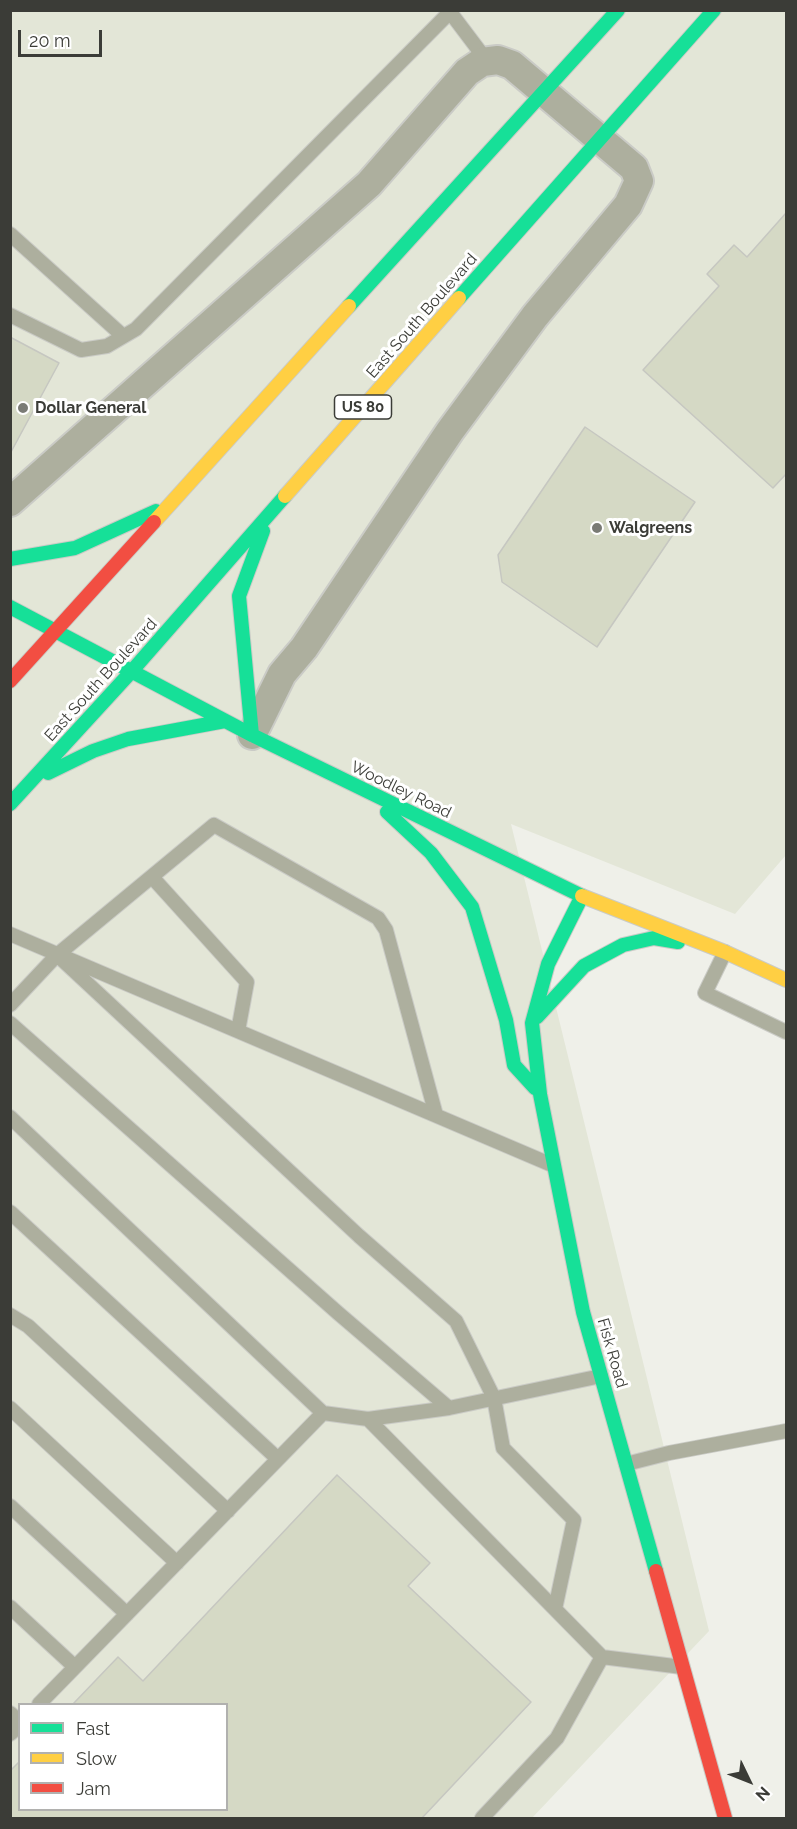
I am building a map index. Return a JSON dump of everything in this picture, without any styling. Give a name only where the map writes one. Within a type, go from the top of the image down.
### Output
[{"type":"main road","points":[[10,681],[618,10]]},
{"type":"main road","name":"East South Boulevard","points":[[10,804],[132,672],[714,10]]},
{"type":"main road","points":[[10,559],[75,549],[168,506]]},
{"type":"main road","points":[[252,735],[239,596],[269,514]]},
{"type":"main road","name":"Woodley Road","points":[[10,607],[252,735],[582,896],[721,950],[786,980]]},
{"type":"main road","points":[[33,780],[93,751],[128,739],[225,721]]},
{"type":"main road","points":[[363,790],[431,854],[472,907],[506,1020],[514,1065],[540,1094]]},
{"type":"main road","name":"Fisk Road","points":[[582,896],[548,964],[532,1023],[540,1094],[583,1312],[725,1818]]},
{"type":"main road","points":[[532,1023],[584,966],[623,945],[654,938],[721,950]]},
{"type":"street","points":[[10,502],[369,184],[467,72],[482,62],[498,60],[512,64],[634,168],[639,181],[628,205],[535,316],[450,431],[311,638],[282,674],[252,735]]},
{"type":"lane","points":[[10,315],[81,350],[107,345],[136,329],[450,11],[487,61]]},
{"type":"lane","points":[[10,234],[123,336]]},
{"type":"lane","points":[[10,1005],[57,956],[214,825],[378,918],[386,930],[436,1115]]},
{"type":"lane","points":[[152,877],[247,982],[238,1031]]},
{"type":"lane","points":[[10,934],[554,1166]]},
{"type":"lane","points":[[721,950],[705,993],[786,1032]]},
{"type":"lane","points":[[57,956],[358,1236],[456,1321],[494,1398],[503,1448],[574,1520],[555,1609]]},
{"type":"lane","points":[[10,1023],[449,1408]]},
{"type":"lane","points":[[10,1117],[323,1413],[368,1419],[449,1408],[601,1376]]},
{"type":"lane","points":[[10,1212],[278,1459]]},
{"type":"lane","points":[[10,1315],[28,1326],[228,1510]]},
{"type":"lane","points":[[10,1408],[177,1563]]},
{"type":"lane","points":[[40,1703],[323,1413]]},
{"type":"lane","points":[[368,1419],[602,1657],[682,1667]]},
{"type":"lane","points":[[626,1464],[786,1431]]},
{"type":"lane","points":[[10,1506],[127,1614]]},
{"type":"lane","points":[[10,1607],[75,1667]]},
{"type":"lane","points":[[482,1818],[557,1738],[602,1657]]},
{"type":"shaded area","points":[[11,11],[786,11],[786,855],[735,914],[511,824],[709,1631],[532,1818],[11,1818]]},
{"type":"building","points":[[786,213],[786,474],[773,488],[643,370],[719,286],[707,274],[734,245],[747,257]]},
{"type":"building","name":"Dollar General","points":[[10,337],[59,363],[11,452],[10,452]]},
{"type":"building","name":"Walgreens","points":[[585,427],[695,502],[597,647],[502,582],[498,555]]},
{"type":"building","points":[[337,1475],[430,1563],[408,1586],[531,1702],[422,1818],[10,1818],[10,1771],[18,1763],[18,1811],[228,1811],[228,1703],[74,1703],[118,1657],[143,1681]]},
{"type":"traffic: fast","points":[[349,306],[618,10]]},
{"type":"traffic: fast","points":[[459,298],[714,10]]},
{"type":"traffic: fast","points":[[10,804],[131,672],[285,496]]},
{"type":"traffic: fast","points":[[10,559],[75,548],[156,511]]},
{"type":"traffic: fast","points":[[252,735],[239,596],[263,531]]},
{"type":"traffic: fast","points":[[10,607],[252,735],[582,896]]},
{"type":"traffic: fast","points":[[48,773],[93,751],[128,739],[225,721]]},
{"type":"traffic: fast","points":[[387,812],[431,853],[472,907],[506,1020],[514,1065],[535,1088]]},
{"type":"traffic: fast","points":[[582,896],[548,964],[532,1023],[540,1094],[583,1312],[656,1571]]},
{"type":"traffic: fast","points":[[537,1017],[584,966],[623,945],[654,938],[678,942]]},
{"type":"traffic: slow","points":[[285,496],[459,298]]},
{"type":"traffic: slow","points":[[154,522],[349,306]]},
{"type":"traffic: slow","points":[[582,896],[725,952],[786,980]]},
{"type":"traffic: jam","points":[[10,681],[154,522]]},
{"type":"traffic: jam","points":[[656,1571],[725,1818]]},
{"type":"place","name":"Dollar General","points":[[23,408]]},
{"type":"place","name":"Walgreens","points":[[597,528]]}]
